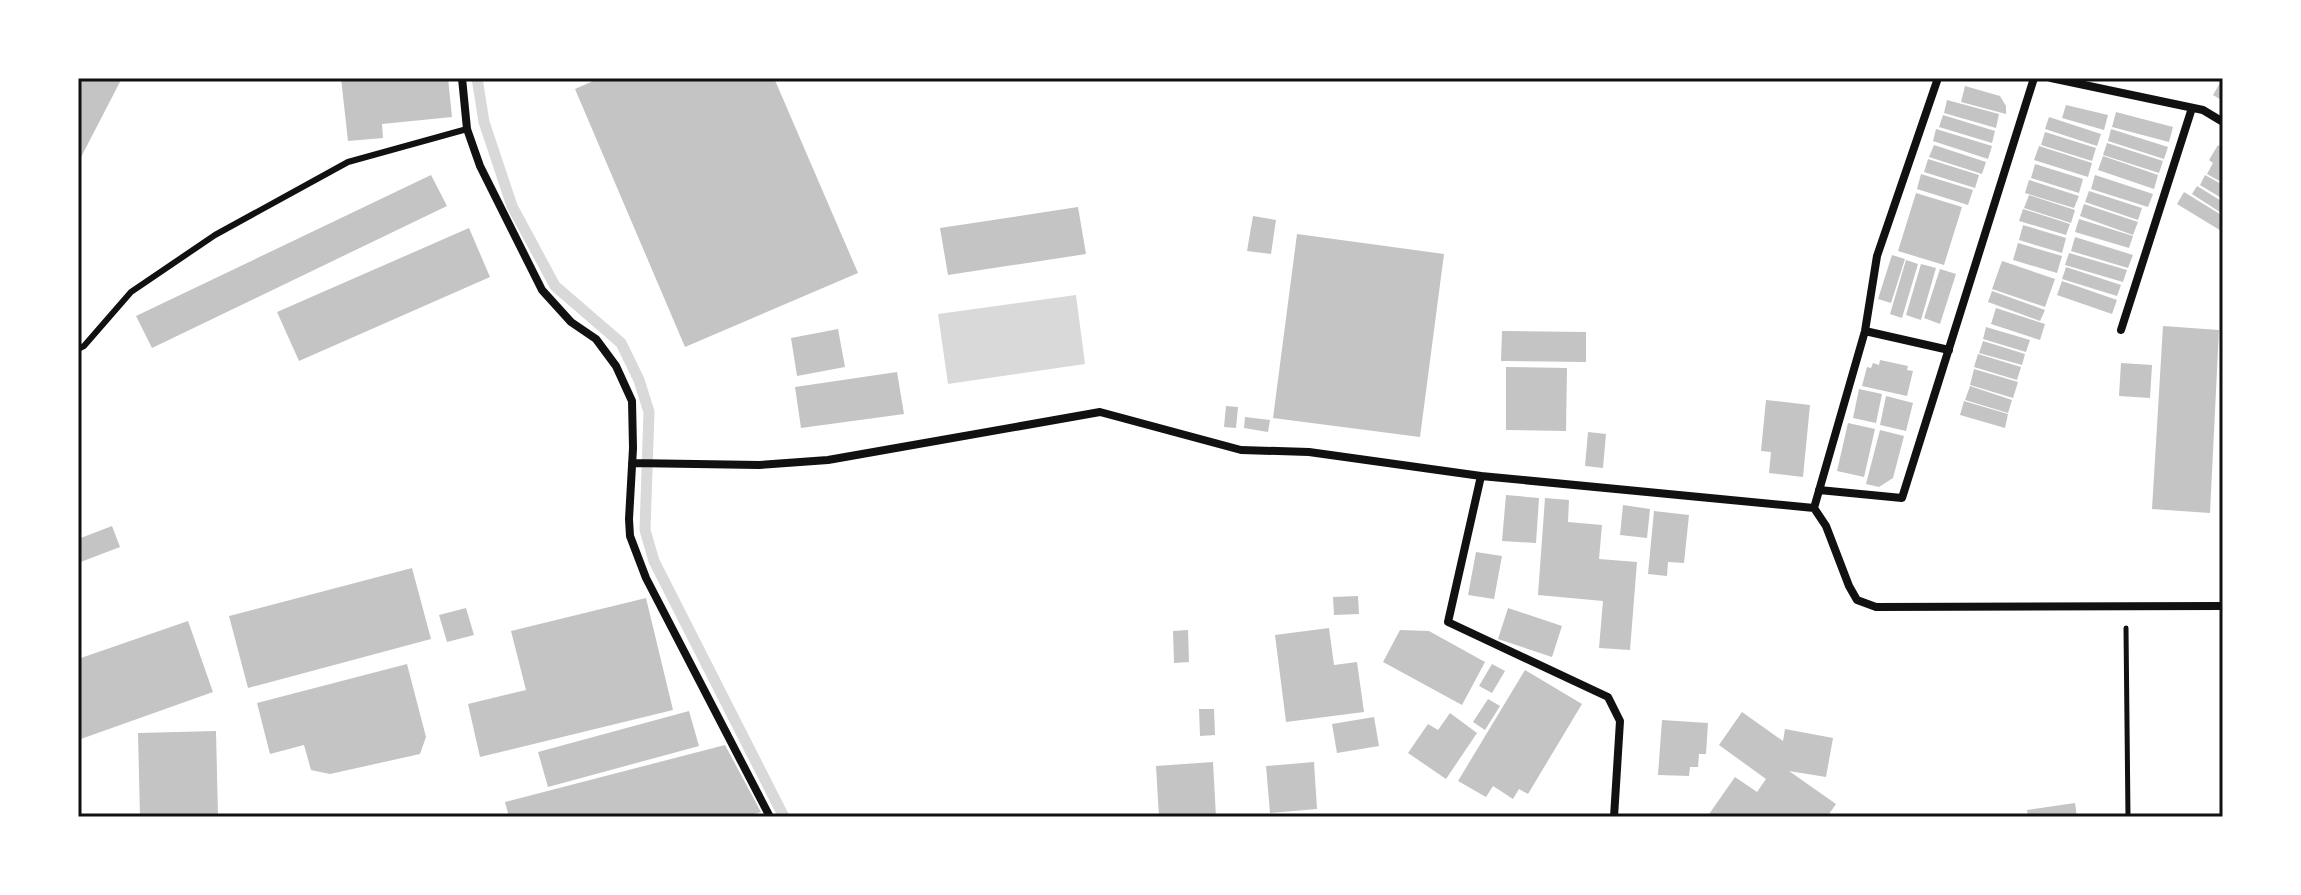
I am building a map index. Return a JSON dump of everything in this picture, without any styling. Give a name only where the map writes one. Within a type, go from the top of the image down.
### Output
[{"type":"street","points":[[462,78],[467,129],[480,166],[542,290],[571,322],[596,339],[616,366],[632,401],[630,536],[646,578],[770,817]]},
{"type":"street","points":[[1938,78],[1877,256],[1865,331],[1814,508],[1826,526],[1849,586],[1857,600],[1876,607],[2223,606]]},
{"type":"street","points":[[1819,490],[1902,498],[2034,78]]},
{"type":"street","points":[[2051,78],[2203,110],[2223,122]]},
{"type":"street","points":[[2121,330],[2192,108]]},
{"type":"street","points":[[1865,331],[1949,350]]},
{"type":"street","points":[[632,463],[759,465],[828,460],[1100,412],[1241,450],[1309,452],[1481,476],[1814,508]]},
{"type":"street","points":[[1481,476],[1448,622],[1608,697],[1620,721],[1614,817]]},
{"type":"lane","points":[[78,349],[131,292],[215,235],[348,162],[467,129]]},
{"type":"path","points":[[2126,607],[2128,817]]},
{"type":"shaded area","points":[[1076,295],[1085,364],[948,384],[938,314]]},
{"type":"building","points":[[78,78],[122,78],[78,163]]},
{"type":"building","points":[[341,78],[448,78],[452,117],[382,124],[383,138],[348,141]]},
{"type":"building","points":[[600,78],[774,78],[858,273],[685,347],[575,89]]},
{"type":"building","points":[[2223,78],[2223,101],[2213,95]]},
{"type":"building","points":[[1965,86],[2000,96],[2006,106],[2006,114],[1961,102]]},
{"type":"building","points":[[1947,100],[1999,114],[1996,128],[1944,113]]},
{"type":"building","points":[[2066,105],[2108,115],[2104,130],[2062,118]]},
{"type":"building","points":[[2116,112],[2173,127],[2169,142],[2112,127]]},
{"type":"building","points":[[1943,115],[1995,131],[1992,143],[1939,127]]},
{"type":"building","points":[[2049,117],[2101,134],[2097,146],[2045,129]]},
{"type":"building","points":[[1936,129],[1992,146],[1988,159],[1933,141]]},
{"type":"building","points":[[2111,129],[2168,147],[2164,159],[2108,141]]},
{"type":"building","points":[[2045,132],[2096,148],[2092,161],[2041,145]]},
{"type":"building","points":[[2107,143],[2163,161],[2159,173],[2103,155]]},
{"type":"building","points":[[1934,145],[1986,162],[1982,174],[1929,157]]},
{"type":"building","points":[[2218,145],[2223,148],[2223,183],[2207,174],[2213,163],[2209,160]]},
{"type":"building","points":[[2039,146],[2092,163],[2088,177],[2034,160]]},
{"type":"building","points":[[2103,156],[2158,175],[2154,189],[2098,170]]},
{"type":"building","points":[[1928,159],[1979,175],[1975,188],[1924,172]]},
{"type":"building","points":[[2035,164],[2083,179],[2079,193],[2031,178]]},
{"type":"building","points":[[1921,174],[1973,190],[1968,205],[1917,189]]},
{"type":"building","points":[[431,175],[447,206],[152,348],[136,316]]},
{"type":"building","points":[[2095,175],[2153,194],[2148,207],[2091,189]]},
{"type":"building","points":[[2205,175],[2223,185],[2223,199],[2200,185]]},
{"type":"building","points":[[2029,180],[2079,196],[2074,208],[2025,193]]},
{"type":"building","points":[[2197,186],[2223,202],[2223,214],[2192,194]]},
{"type":"building","points":[[2089,191],[2142,208],[2138,220],[2085,202]]},
{"type":"building","points":[[2184,192],[2223,216],[2223,232],[2177,204]]},
{"type":"building","points":[[1916,193],[1962,207],[1944,265],[1898,251]]},
{"type":"building","points":[[2029,195],[2075,210],[2071,223],[2024,208]]},
{"type":"building","points":[[2084,204],[2138,222],[2133,235],[2080,216]]},
{"type":"building","points":[[1078,207],[1086,254],[948,275],[940,228]]},
{"type":"building","points":[[2023,209],[2070,224],[2066,235],[2019,221]]},
{"type":"building","points":[[1253,216],[1276,220],[1271,254],[1247,251]]},
{"type":"building","points":[[2079,219],[2133,236],[2129,248],[2075,232]]},
{"type":"building","points":[[2023,225],[2066,238],[2062,253],[2019,240]]},
{"type":"building","points":[[469,228],[490,277],[299,361],[277,312]]},
{"type":"building","points":[[1297,234],[1444,254],[1420,437],[1273,418]]},
{"type":"building","points":[[2075,237],[2133,255],[2128,268],[2071,251]]},
{"type":"building","points":[[2018,243],[2062,256],[2057,273],[2013,260]]},
{"type":"building","points":[[2069,253],[2127,270],[2123,282],[2065,265]]},
{"type":"building","points":[[1892,255],[1905,259],[1891,303],[1878,299]]},
{"type":"building","points":[[1906,260],[1918,264],[1902,318],[1890,314]]},
{"type":"building","points":[[2002,261],[2055,279],[2045,307],[1992,289]]},
{"type":"building","points":[[1921,264],[1936,268],[1921,320],[1906,315]]},
{"type":"building","points":[[2066,267],[2121,285],[2117,296],[2062,279]]},
{"type":"building","points":[[1940,269],[1956,274],[1940,324],[1924,318]]},
{"type":"building","points":[[2062,281],[2117,300],[2112,314],[2057,295]]},
{"type":"building","points":[[1992,291],[2045,310],[2040,321],[1988,302]]},
{"type":"building","points":[[1996,308],[2045,324],[2040,340],[1991,324]]},
{"type":"building","points":[[2163,326],[2219,330],[2210,513],[2152,509]]},
{"type":"building","points":[[1986,327],[2030,340],[2026,352],[1983,339]]},
{"type":"building","points":[[838,329],[845,367],[797,376],[791,338]]},
{"type":"building","points":[[1502,331],[1586,332],[1586,362],[1501,361]]},
{"type":"building","points":[[1983,341],[2025,354],[2022,365],[1979,353]]},
{"type":"building","points":[[1978,354],[2021,367],[2017,380],[1974,367]]},
{"type":"building","points":[[1880,360],[1908,366],[1907,370],[1913,371],[1907,396],[1862,386],[1867,367],[1871,368],[1873,363],[1879,365]]},
{"type":"building","points":[[2121,363],[2152,365],[2150,398],[2119,396]]},
{"type":"building","points":[[1506,367],[1567,368],[1566,431],[1506,430]]},
{"type":"building","points":[[1974,369],[2018,382],[2013,398],[1970,385]]},
{"type":"building","points":[[897,372],[904,414],[801,428],[795,387]]},
{"type":"building","points":[[1970,386],[2012,400],[2008,413],[1965,400]]},
{"type":"building","points":[[1859,389],[1882,394],[1876,423],[1853,418]]},
{"type":"building","points":[[1886,396],[1913,403],[1906,431],[1880,425]]},
{"type":"building","points":[[1766,400],[1810,405],[1803,477],[1769,473],[1771,452],[1761,451]]},
{"type":"building","points":[[1964,401],[2008,414],[2005,428],[1960,415]]},
{"type":"building","points":[[1226,406],[1238,407],[1236,428],[1224,427]]},
{"type":"building","points":[[1245,417],[1270,420],[1268,432],[1244,428]]},
{"type":"building","points":[[1848,423],[1875,429],[1864,477],[1837,471]]},
{"type":"building","points":[[1880,430],[1904,436],[1893,478],[1879,487],[1866,484]]},
{"type":"building","points":[[1588,432],[1606,434],[1603,468],[1585,466]]},
{"type":"building","points":[[1506,495],[1539,498],[1536,543],[1502,541]]},
{"type":"building","points":[[1545,498],[1569,500],[1568,522],[1602,525],[1599,559],[1637,562],[1630,650],[1599,648],[1603,601],[1538,595]]},
{"type":"building","points":[[1623,505],[1650,509],[1647,538],[1620,535]]},
{"type":"building","points":[[1654,511],[1689,515],[1684,563],[1668,562],[1667,576],[1648,574]]},
{"type":"building","points":[[112,526],[120,547],[78,563],[78,539]]},
{"type":"building","points":[[1476,552],[1502,556],[1494,599],[1468,595]]},
{"type":"building","points":[[412,568],[431,639],[248,688],[229,616]]},
{"type":"building","points":[[1358,596],[1359,614],[1334,615],[1333,597]]},
{"type":"building","points":[[646,598],[673,710],[480,757],[468,704],[526,690],[511,631]]},
{"type":"building","points":[[466,608],[474,635],[447,642],[439,615]]},
{"type":"building","points":[[1508,608],[1562,626],[1552,657],[1498,639]]},
{"type":"building","points":[[188,621],[213,692],[78,740],[78,659]]},
{"type":"building","points":[[1329,628],[1334,665],[1357,662],[1364,712],[1286,722],[1275,635]]},
{"type":"building","points":[[1188,630],[1189,662],[1174,663],[1173,631]]},
{"type":"building","points":[[1400,630],[1429,631],[1485,662],[1462,705],[1383,662]]},
{"type":"building","points":[[407,664],[426,737],[420,754],[330,774],[311,770],[304,745],[270,754],[257,703]]},
{"type":"building","points":[[1492,664],[1505,671],[1492,693],[1479,686]]},
{"type":"building","points":[[1525,670],[1582,704],[1528,794],[1519,789],[1513,799],[1493,786],[1486,797],[1458,781]]},
{"type":"building","points":[[1488,699],[1500,706],[1485,730],[1473,722]]},
{"type":"building","points":[[1199,709],[1214,709],[1215,735],[1200,736]]},
{"type":"building","points":[[689,711],[699,746],[548,787],[538,752]]},
{"type":"building","points":[[1742,712],[1783,741],[1785,729],[1833,738],[1826,777],[1789,771],[1836,804],[1827,817],[1707,817],[1735,777],[1757,792],[1766,779],[1719,745]]},
{"type":"building","points":[[1450,713],[1477,733],[1446,779],[1408,753],[1428,724],[1438,730]]},
{"type":"building","points":[[1374,717],[1379,746],[1337,753],[1332,724]]},
{"type":"building","points":[[1662,720],[1708,723],[1706,754],[1699,754],[1698,767],[1690,767],[1689,776],[1658,775]]},
{"type":"building","points":[[216,731],[218,817],[140,817],[138,733]]},
{"type":"building","points":[[725,745],[761,812],[744,817],[509,817],[505,802]]},
{"type":"building","points":[[1213,762],[1216,817],[1159,817],[1156,766]]},
{"type":"building","points":[[1314,762],[1317,809],[1270,813],[1266,766]]},
{"type":"building","points":[[2075,803],[2077,817],[2028,817],[2027,810]]},
{"type":"waterway","points":[[477,78],[484,122],[512,206],[555,286],[621,343],[639,380],[649,412],[645,530],[654,561],[784,817]]}]
